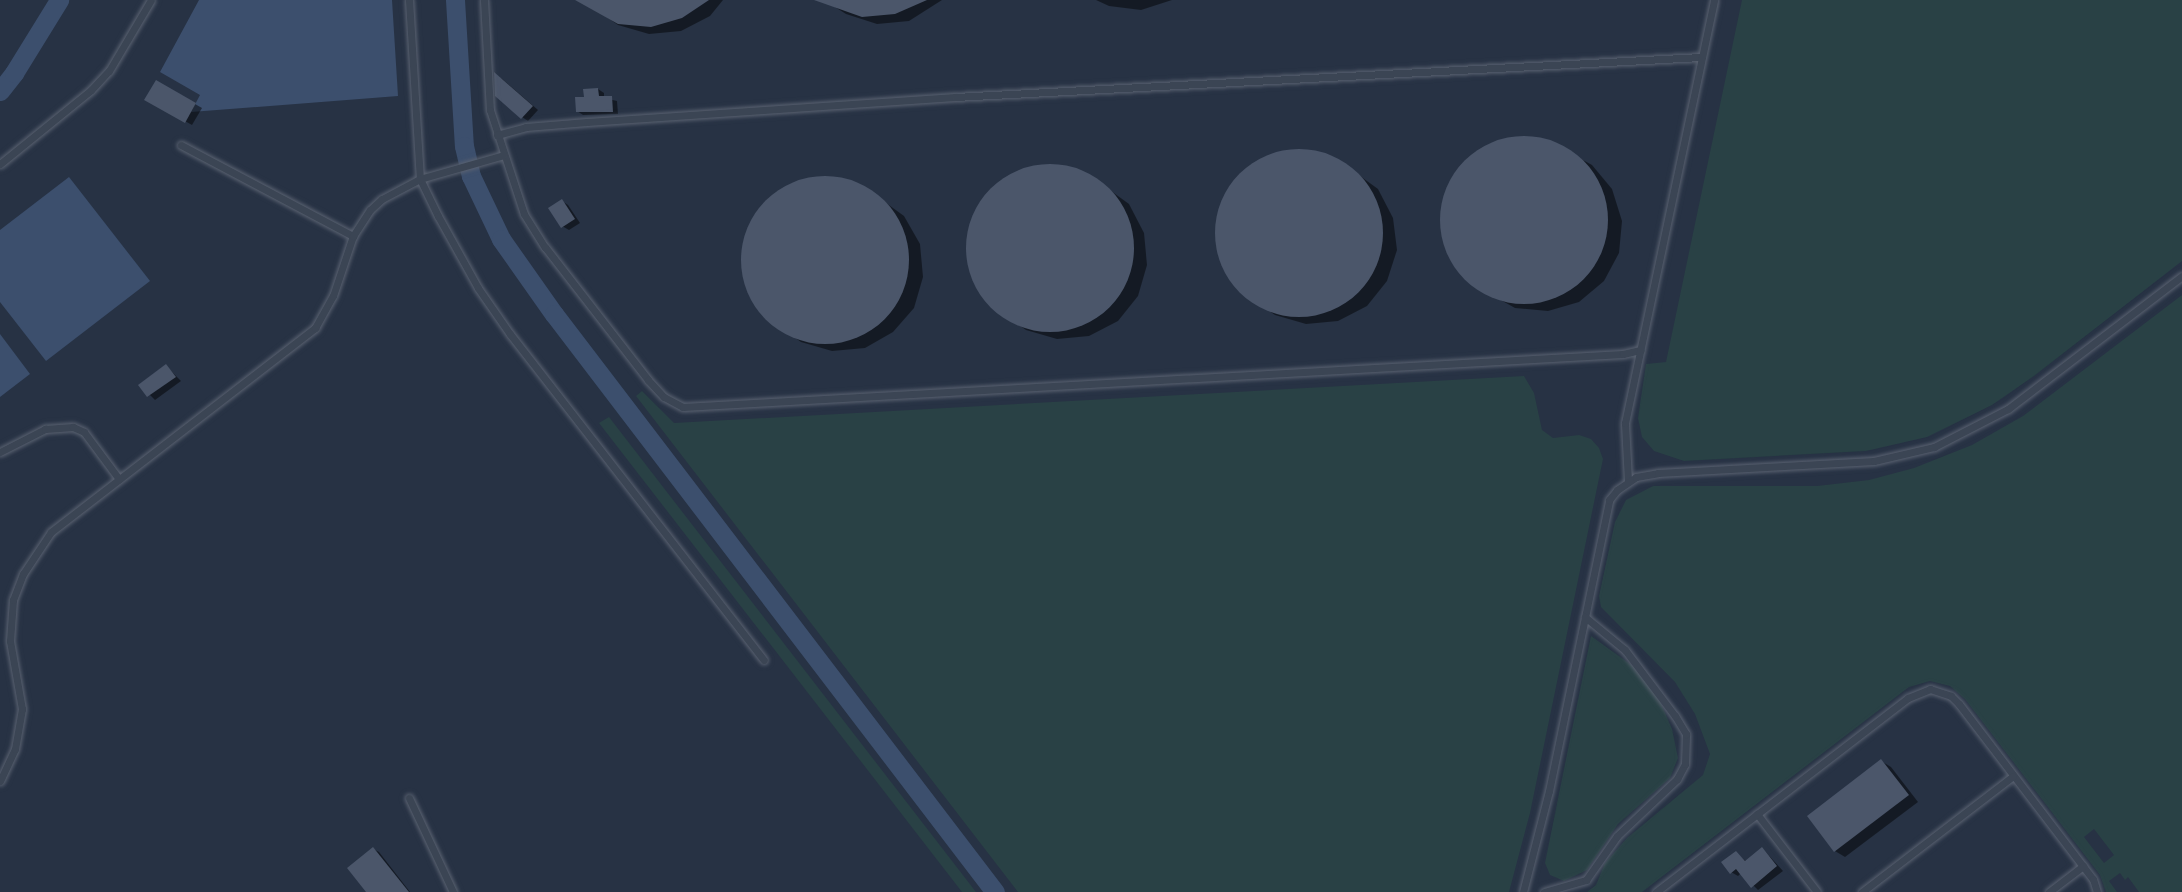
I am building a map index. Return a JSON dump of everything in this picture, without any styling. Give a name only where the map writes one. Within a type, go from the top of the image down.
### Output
[{"type":"lane","points":[[0,164],[70,110],[100,81],[126,45],[151,0]]},
{"type":"lane","points":[[409,0],[420,179],[478,288],[510,334],[764,660]]},
{"type":"lane","points":[[484,0],[487,82],[498,135],[524,214],[545,247],[648,380],[664,397],[682,407],[1623,354],[1641,350]]},
{"type":"lane","points":[[1628,481],[1625,423],[1714,0]]},
{"type":"lane","points":[[498,135],[526,127],[955,97],[1700,57]]},
{"type":"lane","points":[[181,145],[354,236]]},
{"type":"lane","points":[[0,781],[15,749],[22,709],[10,622],[20,582],[36,551],[51,532],[315,328],[333,296],[354,236],[370,210],[382,199],[420,179],[504,155]]},
{"type":"lane","points":[[1522,892],[1549,791],[1609,500],[1628,481],[1658,473],[1874,461],[1934,447],[2008,409],[2182,276]]},
{"type":"lane","points":[[0,452],[45,429],[73,427],[84,432],[119,479]]},
{"type":"lane","points":[[1544,892],[1577,886],[1586,880],[1617,836],[1677,779],[1685,764],[1686,734],[1675,716],[1625,650],[1585,617]]},
{"type":"lane","points":[[1656,892],[1908,698],[1930,689],[1951,696],[1959,704],[2093,879],[2097,892]]},
{"type":"lane","points":[[1862,892],[2013,776]]},
{"type":"lane","points":[[409,798],[453,892]]},
{"type":"lane","points":[[1757,814],[1816,892]]},
{"type":"lane","points":[[2049,892],[2083,866]]},
{"type":"green space","points":[[1742,0],[2182,0],[2182,261],[2034,376],[1992,405],[1927,437],[1866,451],[1684,461],[1654,451],[1642,437],[1638,418],[1646,364],[1666,362]]},
{"type":"green space","points":[[2182,295],[2182,892],[2139,892],[2128,877],[2125,880],[2120,873],[2109,881],[2117,892],[2106,892],[2100,875],[1965,699],[1950,686],[1930,681],[1909,687],[1642,892],[1587,892],[1596,885],[1605,863],[1627,838],[1703,775],[1710,754],[1695,714],[1675,682],[1601,607],[1599,596],[1615,522],[1626,500],[1653,486],[1817,486],[1869,480],[1914,468],[1972,445],[2023,416]],"holes":[[[2094,829],[2114,855],[2104,863],[2084,837]]]},
{"type":"green space","points":[[1524,376],[1534,393],[1542,430],[1553,438],[1579,435],[1591,439],[1599,448],[1603,459],[1530,813],[1509,892],[1018,892],[636,396],[642,391],[674,423]]},
{"type":"green space","points":[[609,417],[976,892],[962,892],[599,423]]},
{"type":"green space","points":[[1591,636],[1637,669],[1659,699],[1672,729],[1678,758],[1670,778],[1618,824],[1587,870],[1564,881],[1550,875],[1545,863]]},
{"type":"water","points":[[199,0],[392,0],[398,96],[191,112],[200,95],[160,72]]},
{"type":"water","points":[[69,177],[150,281],[46,361],[0,302],[0,230]]},
{"type":"water","points":[[0,334],[30,374],[0,397]]},
{"type":"building","points":[[575,0],[709,0],[682,18],[651,27],[618,24]]},
{"type":"building","points":[[814,0],[927,0],[895,14],[862,17]]},
{"type":"building","points":[[494,72],[533,106],[521,119],[495,96]]},
{"type":"building","points":[[156,80],[196,103],[185,123],[144,100]]},
{"type":"building","points":[[598,88],[599,96],[612,96],[613,112],[576,112],[575,97],[584,97],[583,89]]},
{"type":"building","points":[[1524,136],[1556,142],[1584,160],[1602,188],[1608,220],[1602,252],[1584,280],[1556,298],[1524,304],[1492,298],[1464,280],[1446,252],[1440,220],[1446,188],[1464,160],[1492,142]]},
{"type":"building","points":[[1299,149],[1331,155],[1359,173],[1377,201],[1383,233],[1377,265],[1359,293],[1331,311],[1299,317],[1267,311],[1239,293],[1221,265],[1215,233],[1221,201],[1239,173],[1267,155]]},
{"type":"building","points":[[1050,164],[1082,170],[1110,188],[1128,216],[1134,248],[1128,280],[1110,308],[1082,326],[1050,332],[1018,326],[990,308],[972,280],[966,248],[972,216],[990,188],[1018,170]]},
{"type":"building","points":[[825,176],[857,182],[885,200],[903,228],[909,260],[903,292],[885,320],[857,338],[825,344],[793,338],[765,320],[747,292],[741,260],[747,228],[765,200],[793,182]]},
{"type":"building","points":[[562,199],[575,219],[561,228],[548,208]]},
{"type":"building","points":[[166,364],[176,377],[147,397],[138,385]]},
{"type":"building","points":[[1881,759],[1909,795],[1834,852],[1807,816]]},
{"type":"building","points":[[373,847],[409,892],[366,892],[347,868]]},
{"type":"building","points":[[1762,847],[1777,866],[1751,888],[1736,869],[1730,874],[1721,862],[1736,851],[1745,861]]},
{"type":"waterway","points":[[0,91],[59,0]]},
{"type":"waterway","points":[[455,0],[464,146],[471,176],[501,239],[554,314],[995,892]]}]
